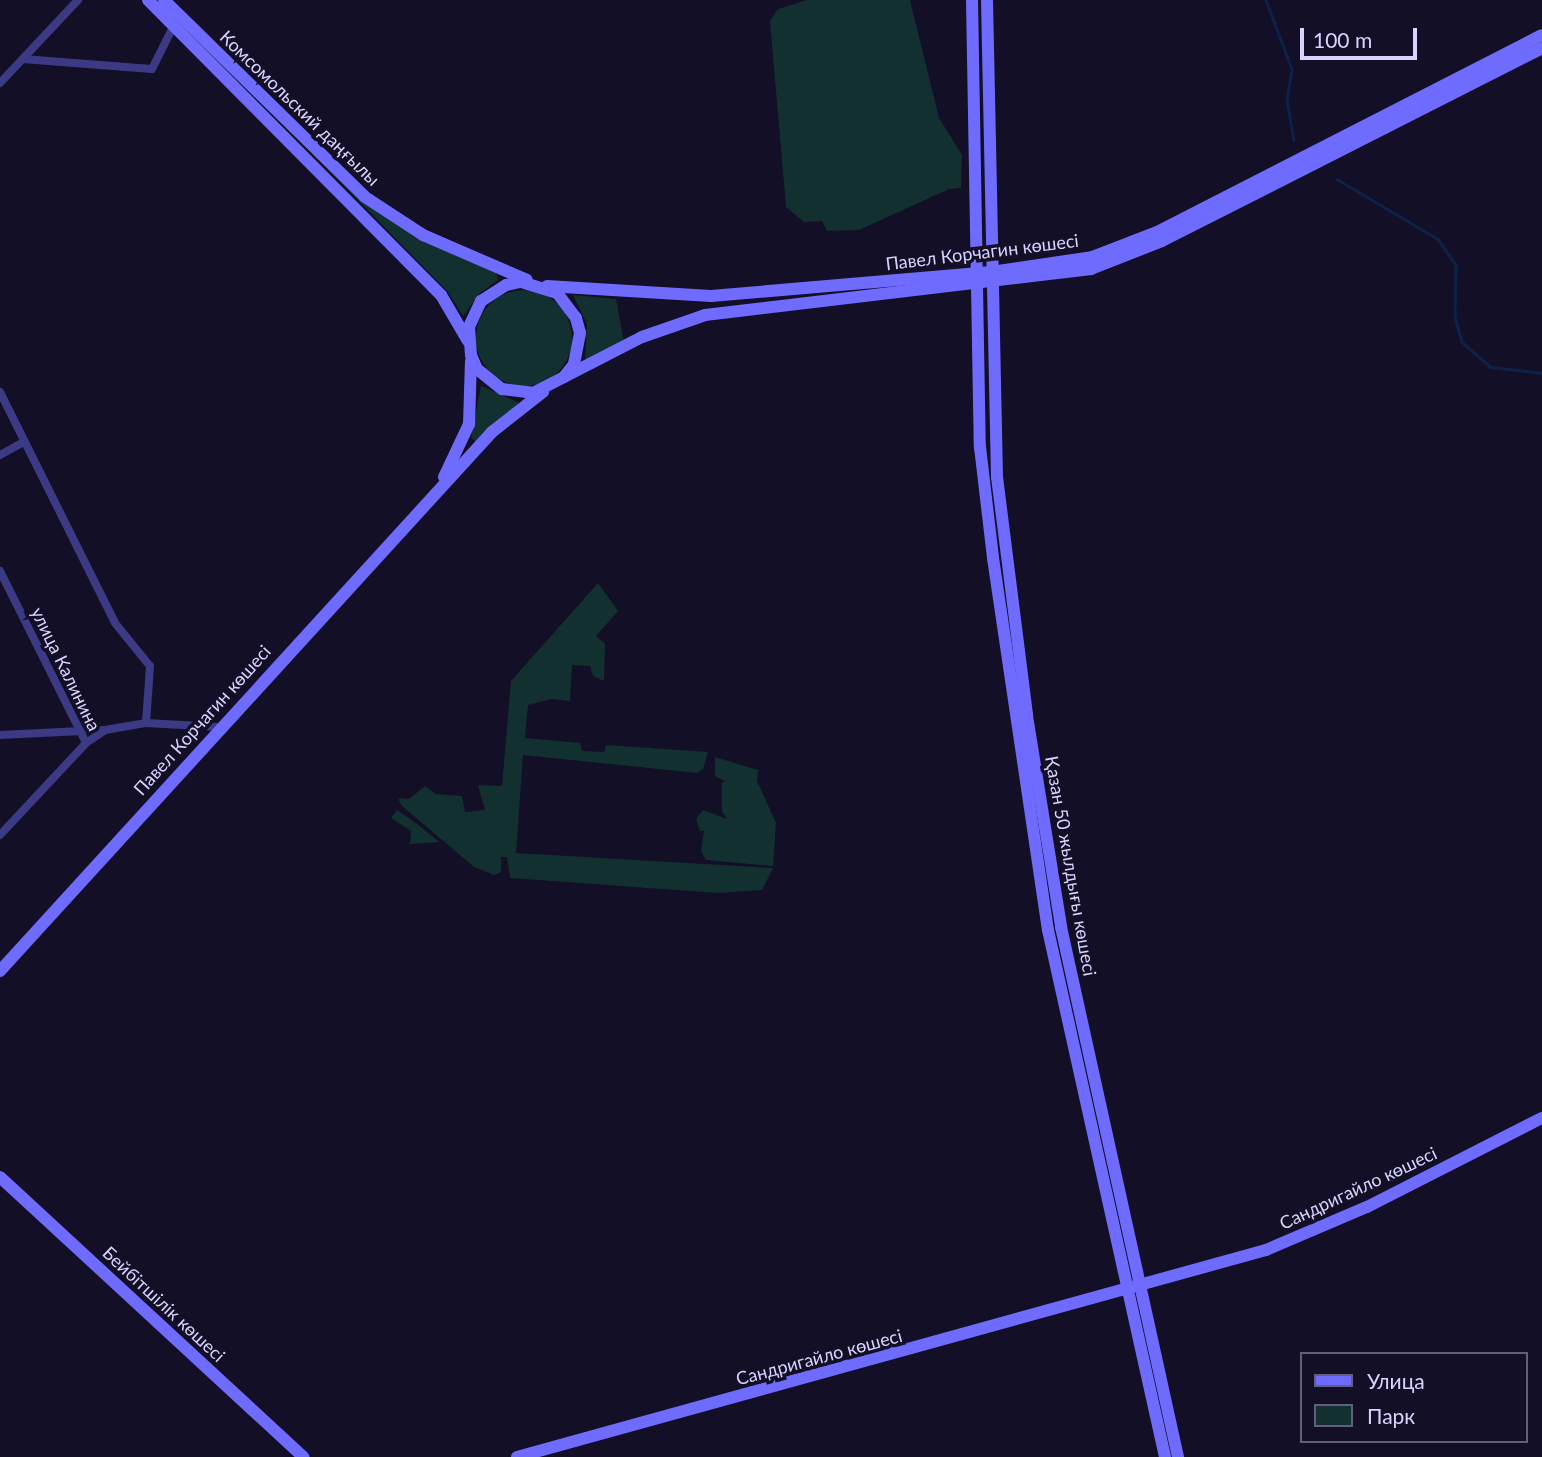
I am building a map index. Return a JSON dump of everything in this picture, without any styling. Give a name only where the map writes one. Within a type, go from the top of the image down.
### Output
[{"type":"street","points":[[0,83],[78,0]]},
{"type":"street","name":"Комсомольский даңғылы","points":[[148,0],[177,21],[365,197],[423,235],[539,284]]},
{"type":"street","name":"Комсомольский даңғылы","points":[[164,0],[177,21],[441,295],[469,348]]},
{"type":"street","points":[[972,0],[985,277]]},
{"type":"street","points":[[984,257],[987,0]]},
{"type":"street","points":[[23,59],[152,69],[177,21]]},
{"type":"street","points":[[973,35],[988,35]]},
{"type":"street","name":"Павел Корчагин көшесі","points":[[1060,268],[1116,250],[1157,232],[1542,35]]},
{"type":"street","name":"Павел Корчагин көшесі","points":[[539,284],[711,296],[916,284],[1119,261],[1542,48]]},
{"type":"street","name":"Қазан 50 жылдығы көшесі","points":[[985,277],[997,477],[1051,877],[1142,1285],[1165,1457]]},
{"type":"street","name":"Қазан 50 жылдығы көшесі","points":[[985,277],[980,447],[1034,853],[1113,1222],[1158,1396],[1178,1457]]},
{"type":"street","points":[[539,284],[569,304],[576,318],[579,349],[564,377],[548,388],[525,393],[502,389],[477,369],[469,348],[469,327],[481,301],[506,285],[539,284]]},
{"type":"street","name":"Павел Корчагин көшесі","points":[[564,377],[642,337],[705,315],[916,284]]},
{"type":"street","name":"Павел Корчагин көшесі","points":[[434,495],[469,424],[469,348]]},
{"type":"street","name":"Павел Корчагин көшесі","points":[[0,971],[219,727],[492,432],[548,388]]},
{"type":"street","points":[[0,392],[22,443],[114,623],[150,666],[146,723]]},
{"type":"street","points":[[0,455],[22,443]]},
{"type":"street","points":[[993,558],[1007,556]]},
{"type":"street","name":"улица Калинина","points":[[0,571],[86,743],[0,835]]},
{"type":"street","points":[[0,735],[81,732],[146,723],[219,727]]},
{"type":"street","points":[[86,743],[105,730]]},
{"type":"street","points":[[1059,979],[1072,976]]},
{"type":"street","name":"Сандригайло көшесі","points":[[517,1457],[1142,1285],[1304,1235],[1542,1118]]},
{"type":"street","name":"Бейбітшілік көшесі","points":[[0,1177],[303,1457]]},
{"type":"street","points":[[1113,1222],[1126,1219]]},
{"type":"green space","points":[[807,0],[910,0],[939,118],[962,155],[961,188],[949,189],[859,230],[827,231],[822,221],[804,222],[786,207],[770,21],[778,9]]},
{"type":"green space","points":[[304,145],[417,237],[496,273],[498,280],[481,292],[463,316],[448,292]]},
{"type":"green space","points":[[524,290],[542,294],[558,304],[568,320],[572,338],[568,356],[558,372],[542,382],[524,386],[506,382],[490,372],[480,356],[476,338],[480,320],[490,304],[506,294]]},
{"type":"green space","points":[[573,295],[616,299],[624,342],[585,361],[587,324]]},
{"type":"green space","points":[[481,386],[518,402],[518,406],[476,442],[471,438]]},
{"type":"green space","points":[[598,583],[618,611],[596,636],[605,644],[604,681],[593,676],[590,666],[572,665],[570,701],[551,699],[528,705],[525,738],[580,743],[582,751],[604,752],[606,745],[708,752],[703,769],[697,773],[523,755],[516,853],[773,868],[762,890],[718,893],[510,878],[507,857],[501,857],[501,872],[494,875],[474,867],[401,805],[398,798],[409,799],[425,786],[436,794],[462,796],[465,812],[485,810],[478,785],[502,786],[511,681]]},
{"type":"green space","points":[[715,757],[758,770],[757,781],[776,823],[773,866],[706,860],[701,851],[704,831],[700,831],[696,819],[703,810],[727,819],[722,811],[722,782],[726,782],[715,776]]},
{"type":"green space","points":[[397,810],[439,842],[410,844],[411,831],[391,818]]},
{"type":"waterway","points":[[1266,0],[1292,69],[1287,100],[1294,139]]},
{"type":"waterway","points":[[1337,179],[1438,239],[1456,265],[1455,317],[1462,342],[1491,367],[1542,373]]}]
